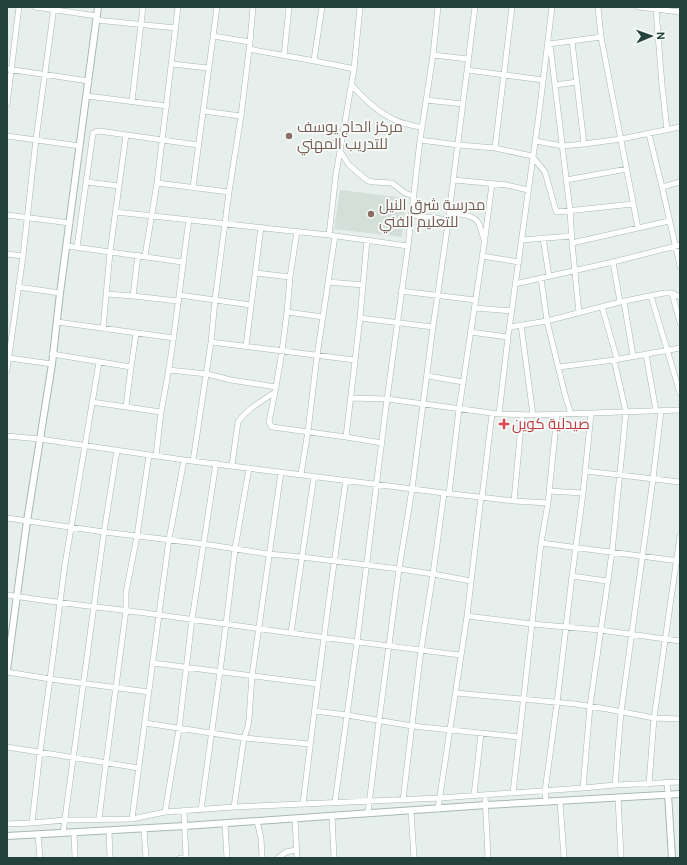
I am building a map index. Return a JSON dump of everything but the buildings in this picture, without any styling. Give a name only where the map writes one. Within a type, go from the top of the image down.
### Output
[{"type":"street","points":[[7,104],[9,69],[19,7]]},
{"type":"street","points":[[35,7],[54,8],[97,18],[141,25],[176,28]]},
{"type":"street","points":[[98,7],[52,354],[52,364],[27,521],[7,671],[83,684],[150,692]]},
{"type":"street","points":[[132,101],[143,7]]},
{"type":"street","points":[[145,256],[157,183],[178,7]]},
{"type":"street","points":[[193,187],[217,7]]},
{"type":"street","points":[[193,461],[207,374],[215,300],[250,42],[253,7]]},
{"type":"street","points":[[284,56],[289,7]]},
{"type":"street","points":[[314,60],[322,7]]},
{"type":"street","points":[[329,235],[340,151],[354,69],[360,7]]},
{"type":"street","points":[[335,802],[358,642],[387,400],[408,246],[420,140],[433,55],[438,7]]},
{"type":"street","points":[[368,814],[399,569],[428,376],[454,180],[475,7]]},
{"type":"street","points":[[495,148],[512,7]]},
{"type":"street","points":[[499,414],[532,156],[549,44],[552,7]]},
{"type":"street","points":[[598,7],[601,37],[627,169],[632,204],[638,228]]},
{"type":"street","points":[[638,7],[680,12]]},
{"type":"street","points":[[7,370],[54,8]]},
{"type":"street","points":[[653,8],[667,130]]},
{"type":"street","points":[[213,36],[250,42]]},
{"type":"street","points":[[549,44],[601,37]]},
{"type":"street","points":[[572,41],[584,144]]},
{"type":"street","points":[[549,44],[563,146],[579,313]]},
{"type":"street","points":[[249,49],[314,60],[354,69]]},
{"type":"street","points":[[433,55],[468,60]]},
{"type":"street","points":[[172,64],[208,68]]},
{"type":"street","points":[[9,69],[89,81]]},
{"type":"street","points":[[467,70],[543,80]]},
{"type":"street","points":[[555,85],[577,82]]},
{"type":"street","points":[[351,84],[367,101],[382,113],[397,121],[422,128]]},
{"type":"street","points":[[87,96],[167,106]]},
{"type":"street","points":[[426,100],[463,104]]},
{"type":"street","points":[[203,111],[240,116]]},
{"type":"street","points":[[535,141],[563,146],[584,144],[621,139],[680,127]]},
{"type":"street","points":[[77,247],[93,133],[99,132],[162,139],[198,145]]},
{"type":"street","points":[[649,134],[669,220],[678,246],[680,266]]},
{"type":"street","points":[[103,329],[110,252],[126,135]]},
{"type":"street","points":[[7,136],[80,146]]},
{"type":"street","points":[[420,140],[495,148],[532,156],[545,172],[556,211],[558,212],[632,204]]},
{"type":"street","points":[[340,151],[349,165],[368,181],[392,183],[405,193],[413,196]]},
{"type":"street","points":[[566,180],[627,169]]},
{"type":"street","points":[[454,180],[507,185],[528,190]]},
{"type":"street","points":[[87,182],[119,186]]},
{"type":"street","points":[[662,187],[680,182]]},
{"type":"street","points":[[157,183],[229,192]]},
{"type":"street","points":[[402,800],[421,650],[485,242],[492,184]]},
{"type":"street","points":[[116,212],[329,235],[408,246]]},
{"type":"street","points":[[449,213],[470,216],[475,219],[479,224],[485,242]]},
{"type":"street","points":[[7,215],[70,223]]},
{"type":"street","points":[[411,215],[448,220]]},
{"type":"street","points":[[156,456],[174,338],[182,262],[189,220]]},
{"type":"street","points":[[572,243],[669,220]]},
{"type":"street","points":[[246,346],[261,228]]},
{"type":"street","points":[[297,232],[290,277],[282,351],[269,422],[272,427],[346,436],[382,443]]},
{"type":"street","points":[[301,474],[335,236]]},
{"type":"street","points":[[521,240],[572,236]]},
{"type":"street","points":[[543,238],[549,276]]},
{"type":"street","points":[[346,436],[360,318],[367,240]]},
{"type":"street","points":[[67,246],[182,262]]},
{"type":"street","points":[[515,284],[678,246]]},
{"type":"street","points":[[7,254],[23,256]]},
{"type":"street","points":[[133,296],[138,255]]},
{"type":"street","points":[[482,256],[518,262]]},
{"type":"street","points":[[614,262],[633,356]]},
{"type":"street","points":[[256,273],[290,277]]},
{"type":"street","points":[[541,278],[558,367],[571,414]]},
{"type":"street","points":[[328,282],[363,285]]},
{"type":"street","points":[[18,287],[60,293]]},
{"type":"street","points":[[401,291],[476,300]]},
{"type":"street","points":[[510,326],[548,321],[664,293],[672,293],[680,297]]},
{"type":"street","points":[[672,293],[680,323]]},
{"type":"street","points":[[107,294],[178,302]]},
{"type":"street","points":[[179,295],[251,305]]},
{"type":"street","points":[[651,296],[680,393]]},
{"type":"street","points":[[583,788],[590,706],[612,552],[626,412],[616,359],[602,307]]},
{"type":"street","points":[[474,308],[512,311]]},
{"type":"street","points":[[287,312],[323,317]]},
{"type":"street","points":[[360,318],[434,326]]},
{"type":"street","points":[[7,322],[13,324]]},
{"type":"street","points":[[57,322],[174,338]]},
{"type":"street","points":[[521,325],[533,415]]},
{"type":"street","points":[[470,332],[508,337]]},
{"type":"street","points":[[126,406],[136,334]]},
{"type":"street","points":[[211,342],[355,360]]},
{"type":"street","points":[[558,367],[680,348]]},
{"type":"street","points":[[52,354],[131,367]]},
{"type":"street","points":[[615,785],[621,712],[653,479],[659,411],[646,354]]},
{"type":"street","points":[[9,358],[52,364]]},
{"type":"street","points":[[32,823],[65,564],[99,362]]},
{"type":"street","points":[[169,370],[207,374],[275,389]]},
{"type":"street","points":[[428,376],[463,382]]},
{"type":"street","points":[[232,465],[238,422],[247,412],[275,389]]},
{"type":"street","points":[[351,398],[424,404],[492,414],[557,415],[680,410]]},
{"type":"street","points":[[92,402],[162,412]]},
{"type":"street","points":[[438,809],[467,616],[492,414]]},
{"type":"street","points":[[546,802],[545,790],[583,494],[591,414]]},
{"type":"street","points":[[514,501],[522,415]]},
{"type":"street","points":[[512,793],[541,543],[548,503],[557,415]]},
{"type":"street","points":[[7,436],[40,439],[184,460],[232,465],[377,485],[514,501],[548,503]]},
{"type":"street","points":[[63,834],[104,532],[117,450]]},
{"type":"street","points":[[99,819],[126,610],[126,592],[149,455]]},
{"type":"street","points":[[132,819],[170,539],[184,460]]},
{"type":"street","points":[[165,812],[179,729],[192,619],[216,463]]},
{"type":"street","points":[[201,810],[235,549],[249,468]]},
{"type":"street","points":[[234,807],[244,738],[249,719],[252,676],[268,554],[281,472]]},
{"type":"street","points":[[585,472],[680,482]]},
{"type":"street","points":[[291,633],[314,476]]},
{"type":"street","points":[[303,804],[317,684],[346,480]]},
{"type":"street","points":[[549,491],[583,494]]},
{"type":"street","points":[[7,518],[71,528],[170,539],[268,554],[399,569],[471,581]]},
{"type":"street","points":[[649,784],[654,718],[678,561],[680,536]]},
{"type":"street","points":[[541,543],[678,561]]},
{"type":"street","points":[[572,576],[607,581]]},
{"type":"street","points":[[7,595],[461,655]]},
{"type":"street","points":[[467,616],[600,630],[680,641]]},
{"type":"street","points":[[153,664],[317,684]]},
{"type":"street","points":[[456,693],[590,706],[654,718],[680,720]]},
{"type":"street","points":[[314,711],[412,726],[519,738]]},
{"type":"street","points":[[145,723],[212,734],[310,744]]},
{"type":"street","points":[[474,795],[482,734]]},
{"type":"street","points":[[7,748],[139,768]]},
{"type":"street","points":[[667,782],[672,858]]},
{"type":"street","points":[[7,824],[65,820],[132,819],[165,812],[234,807],[440,798],[615,785],[680,782]]},
{"type":"street","points":[[7,836],[225,824],[486,805],[680,794]]},
{"type":"street","points":[[485,795],[488,858]]},
{"type":"street","points":[[618,797],[621,858]]},
{"type":"street","points":[[560,801],[564,858]]},
{"type":"street","points":[[180,858],[186,858],[184,811]]},
{"type":"street","points":[[410,811],[414,858]]},
{"type":"street","points":[[332,816],[334,858]]},
{"type":"street","points":[[295,819],[297,858]]},
{"type":"street","points":[[257,821],[261,838],[262,858]]},
{"type":"street","points":[[225,824],[227,858]]},
{"type":"street","points":[[144,829],[146,858]]},
{"type":"street","points":[[109,831],[110,858]]},
{"type":"street","points":[[74,833],[75,858]]},
{"type":"street","points":[[38,835],[40,858]]},
{"type":"street","points":[[278,858],[286,852],[296,850]]},
{"type":"shaded area","name":"مدرسة شرق النيل للتعليم الفني","points":[[340,190],[406,198],[402,237],[334,229]]},
{"type":"place","name":"مركز الحاج يوسف للتدريب المهني","points":[[289,136]]},
{"type":"place","name":"مدرسة شرق النيل للتعليم الفني","points":[[371,214]]},
{"type":"place","name":"صيدلية كوين","points":[[504,424]]}]
